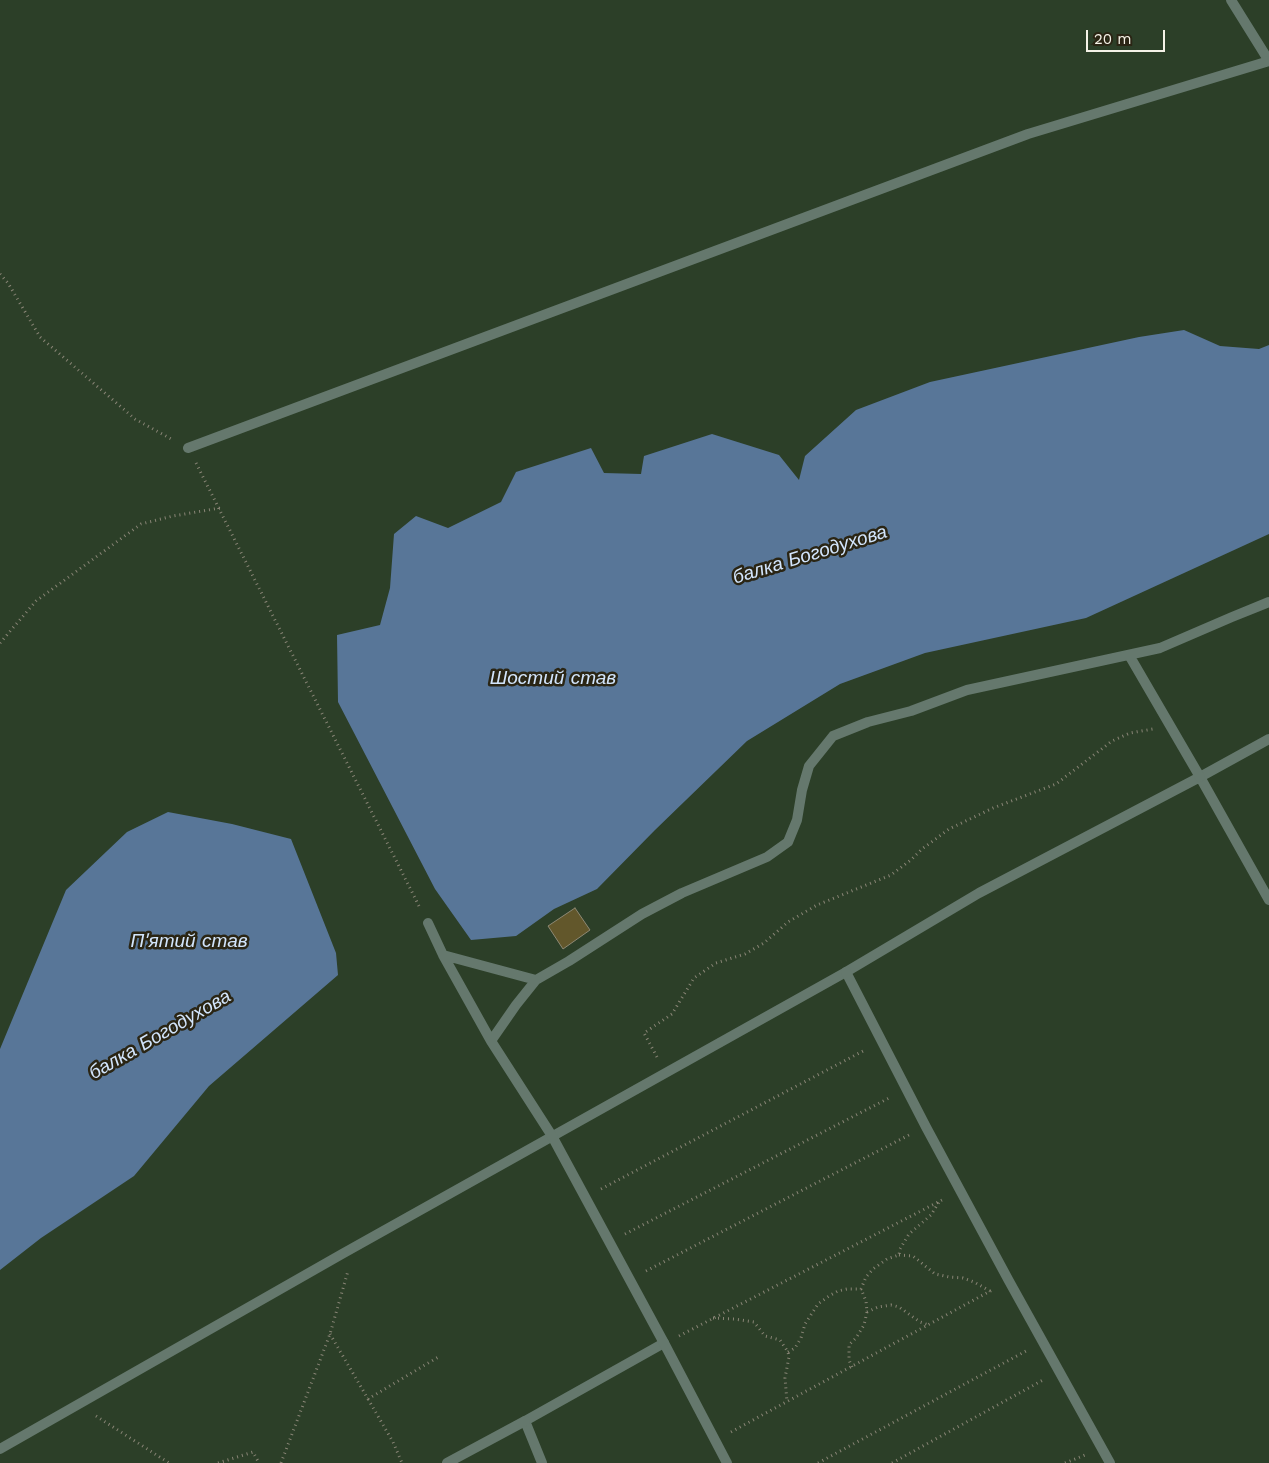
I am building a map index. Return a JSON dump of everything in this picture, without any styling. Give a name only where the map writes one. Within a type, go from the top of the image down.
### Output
[{"type":"street","points":[[188,448],[1028,134],[1269,61],[1231,0]]},
{"type":"street","points":[[490,1041],[536,980],[642,914],[682,894],[767,857],[788,842],[797,820],[802,790],[809,766],[834,736],[868,722],[911,711],[967,690],[1160,648],[1269,602]]},
{"type":"street","points":[[1129,655],[1269,900]]},
{"type":"street","points":[[0,1449],[342,1254],[846,972],[979,894],[1269,739]]},
{"type":"street","points":[[428,923],[443,955],[490,1041],[552,1136],[727,1463]]},
{"type":"street","points":[[443,955],[536,980]]},
{"type":"street","points":[[846,972],[926,1127],[1110,1463]]},
{"type":"street","points":[[447,1463],[664,1344]]},
{"type":"street","points":[[525,1421],[542,1463]]},
{"type":"path","points":[[0,274],[8,283],[40,337],[135,419],[188,448],[220,508],[428,923]]},
{"type":"path","points":[[0,643],[36,601],[141,524],[220,508]]},
{"type":"path","points":[[666,1073],[644,1033],[672,1014],[694,978],[716,963],[745,954],[764,943],[788,922],[817,905],[891,876],[949,829],[993,808],[1056,784],[1112,741],[1130,733],[1152,730],[1168,722]]},
{"type":"path","points":[[585,1198],[882,1041]]},
{"type":"path","points":[[609,1242],[906,1089]]},
{"type":"path","points":[[630,1279],[926,1127]]},
{"type":"path","points":[[664,1344],[960,1190]]},
{"type":"path","points":[[899,1255],[900,1248],[909,1234],[931,1215],[939,1202]]},
{"type":"path","points":[[281,1463],[330,1334],[349,1272],[342,1254]]},
{"type":"path","points":[[852,1367],[849,1360],[849,1345],[864,1325],[867,1312],[862,1288],[866,1277],[873,1269],[887,1259],[899,1255],[913,1256],[936,1274],[963,1278],[990,1291]]},
{"type":"path","points":[[715,1441],[1009,1281]]},
{"type":"path","points":[[788,1352],[795,1348],[801,1338],[805,1324],[818,1304],[838,1291],[862,1288]]},
{"type":"path","points":[[867,1312],[878,1306],[891,1305],[899,1307],[920,1322],[929,1325]]},
{"type":"path","points":[[713,1318],[754,1322],[765,1336],[780,1340],[789,1357],[785,1378],[787,1402]]},
{"type":"path","points":[[330,1334],[393,1442],[402,1463]]},
{"type":"path","points":[[818,1463],[1043,1341]]},
{"type":"path","points":[[368,1399],[440,1356]]},
{"type":"path","points":[[892,1463],[1059,1371]]},
{"type":"path","points":[[78,1404],[169,1463]]},
{"type":"path","points":[[218,1463],[253,1452],[259,1463]]},
{"type":"green space","points":[[0,0],[1269,0],[1269,1463],[0,1463]]},
{"type":"water","name":"Шостий став","points":[[1184,330],[1220,346],[1259,349],[1269,345],[1269,534],[1086,618],[925,653],[840,684],[747,741],[597,889],[554,909],[516,936],[471,940],[435,889],[338,702],[337,635],[380,625],[390,588],[394,534],[416,516],[448,528],[501,502],[516,472],[591,448],[604,473],[641,474],[644,456],[712,434],[779,455],[799,480],[805,456],[856,410],[930,382],[1139,337]]},
{"type":"water","name":"П'ятий став","points":[[168,812],[232,824],[291,839],[336,953],[338,975],[209,1086],[134,1176],[41,1238],[0,1270],[0,1049],[66,890],[127,832]]},
{"type":"building","points":[[575,908],[590,930],[563,949],[548,926]]},
{"type":"water label","name":"балка Богодухова","points":[[810,555]]},
{"type":"water label","name":"балка Богодухова","points":[[160,1035]]}]
